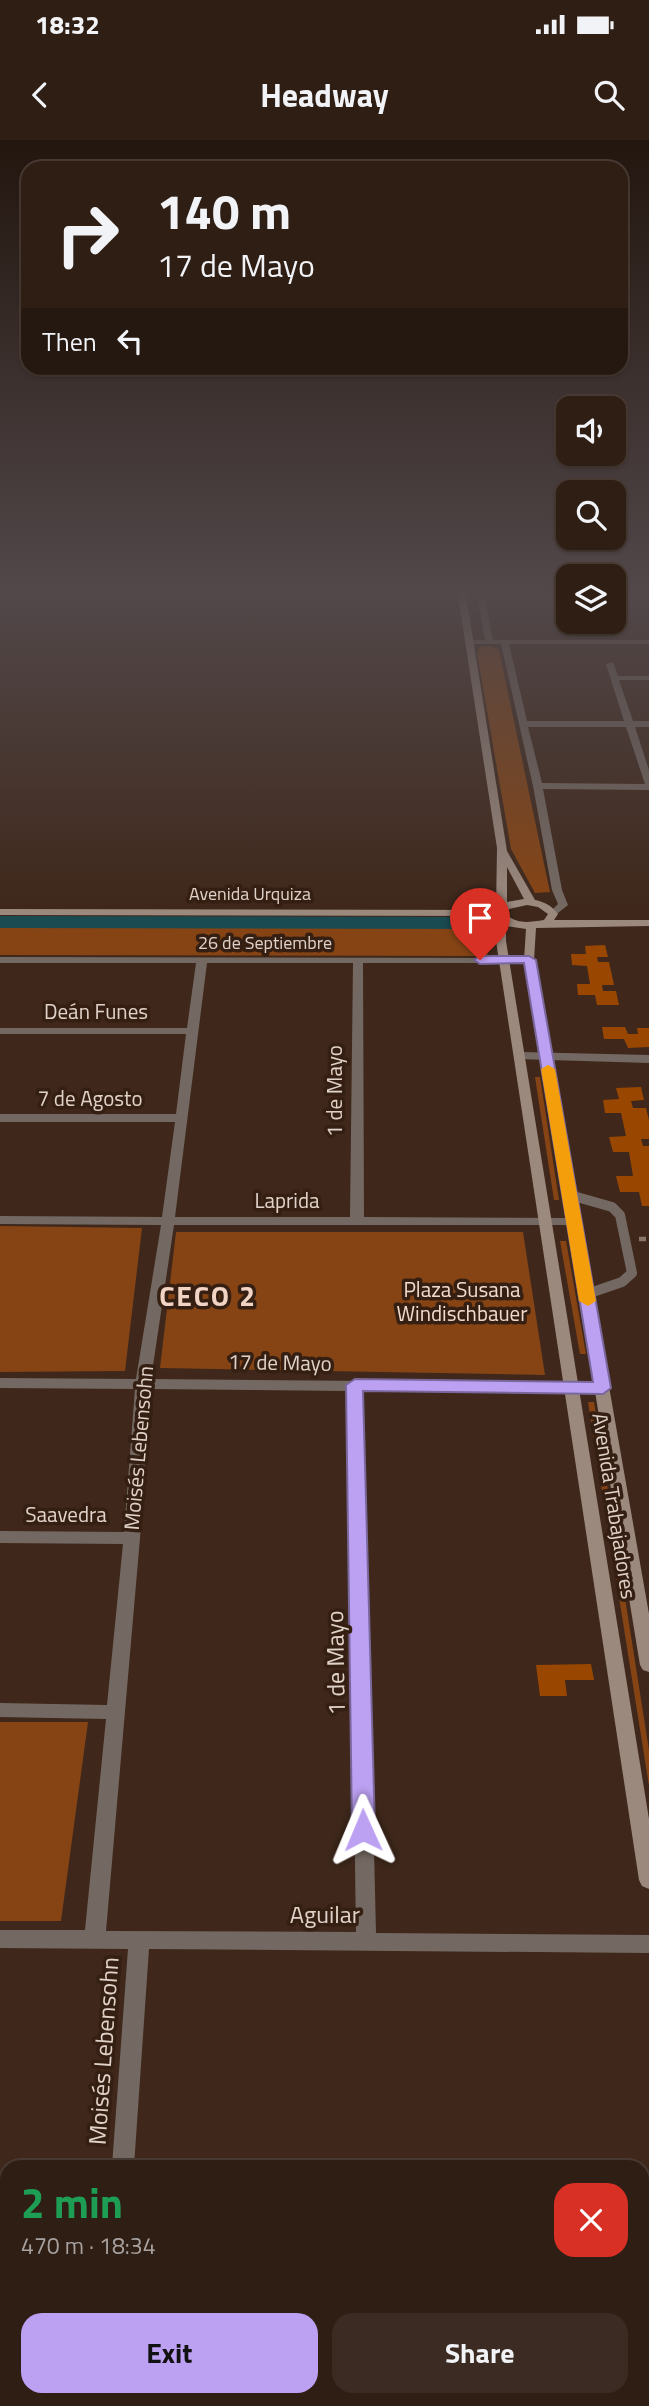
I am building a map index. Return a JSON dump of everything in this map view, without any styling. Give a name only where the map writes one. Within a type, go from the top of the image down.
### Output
[{"type":"main road","name":"Avenida Trabajadores","points":[[478,695],[502,848],[500,914],[504,960],[646,1839],[649,1880]]},
{"type":"main road","name":"Avenida Trabajadores","points":[[502,848],[517,880],[533,903]]},
{"type":"main road","points":[[551,917],[547,907],[533,903],[508,905],[500,914],[515,925],[531,926],[551,917],[649,916]]},
{"type":"main road","name":"Avenida Urquiza","points":[[0,912],[500,914]]},
{"type":"main road","points":[[551,917],[649,923]]},
{"type":"main road","name":"Avenida Trabajadores","points":[[531,926],[529,960],[649,1665]]},
{"type":"street","points":[[517,695],[538,786],[557,890],[563,905],[551,917]]},
{"type":"street","points":[[538,786],[649,786],[621,695]]},
{"type":"street","points":[[524,724],[649,724]]},
{"type":"street","points":[[533,903],[549,899],[557,890]]},
{"type":"street","name":"26 de Septiembre","points":[[0,960],[529,960]]},
{"type":"street","name":"Moisés Lebensohn","points":[[95,1938],[132,1538],[143,1383],[168,1221],[202,960]]},
{"type":"street","name":"1 de Mayo","points":[[358,961],[358,1222]]},
{"type":"street","name":"Deán Funes","points":[[0,1031],[192,1031]]},
{"type":"street","points":[[521,1056],[546,1059],[649,1059]]},
{"type":"street","name":"7 de Agosto","points":[[0,1118],[180,1118]]},
{"type":"street","name":"Laprida","points":[[0,1220],[574,1222]]},
{"type":"street","name":"17 de Mayo","points":[[0,1383],[603,1388]]},
{"type":"street","name":"1 de Mayo","points":[[355,1385],[366,1941]]},
{"type":"street","name":"Saavedra","points":[[0,1537],[132,1538]]},
{"type":"street","points":[[0,1710],[114,1712]]},
{"type":"street","name":"Aguilar","points":[[0,1939],[649,1944]]},
{"type":"street","name":"Moisés Lebensohn","points":[[123,2160],[139,1940]]},
{"type":"lane","points":[[570,1195],[612,1207],[620,1215],[632,1273],[622,1282],[586,1294]]},
{"type":"green space","points":[[484,695],[508,695],[550,892],[535,893],[511,849]]},
{"type":"green space","points":[[0,927],[484,928],[488,956],[0,955]]},
{"type":"green space","points":[[535,1077],[540,1077],[559,1200],[554,1200]]},
{"type":"green space","points":[[0,1226],[142,1228],[125,1371],[0,1372]]},
{"type":"green space","name":"Plaza Susana Windischbauer","points":[[176,1232],[523,1232],[545,1375],[160,1368]]},
{"type":"green space","points":[[560,1241],[566,1241],[586,1354],[580,1354]]},
{"type":"green space","points":[[588,1402],[594,1402],[649,1750],[649,1786]]},
{"type":"green space","points":[[0,1722],[88,1722],[61,1921],[0,1921]]},
{"type":"building","points":[[605,945],[608,957],[597,957],[598,962],[609,962],[614,985],[602,985],[603,991],[616,991],[619,1005],[597,1005],[595,995],[578,995],[577,984],[590,984],[587,966],[572,965],[571,954],[586,954],[585,946]]},
{"type":"building","points":[[602,1027],[625,1027],[628,1034],[638,1034],[637,1028],[649,1028],[649,1047],[628,1048],[624,1039],[604,1039]]},
{"type":"building","points":[[641,1087],[644,1100],[631,1101],[633,1108],[646,1108],[649,1120],[649,1139],[641,1139],[643,1146],[649,1146],[649,1206],[642,1206],[639,1192],[620,1192],[616,1176],[633,1176],[629,1152],[613,1152],[609,1137],[626,1136],[621,1113],[605,1113],[603,1100],[619,1099],[616,1088]]},
{"type":"building","points":[[591,1664],[594,1680],[565,1680],[567,1696],[540,1696],[536,1665]]},
{"type":"waterway","points":[[0,922],[476,923]]},
{"type":"slow traffic","points":[[548,1069],[588,1301]]},
{"type":"district","name":"CECO 2","points":[[208,1296]]},
{"type":"route","points":[[363,1830],[355,1385],[603,1388],[529,960],[480,960]]}]
